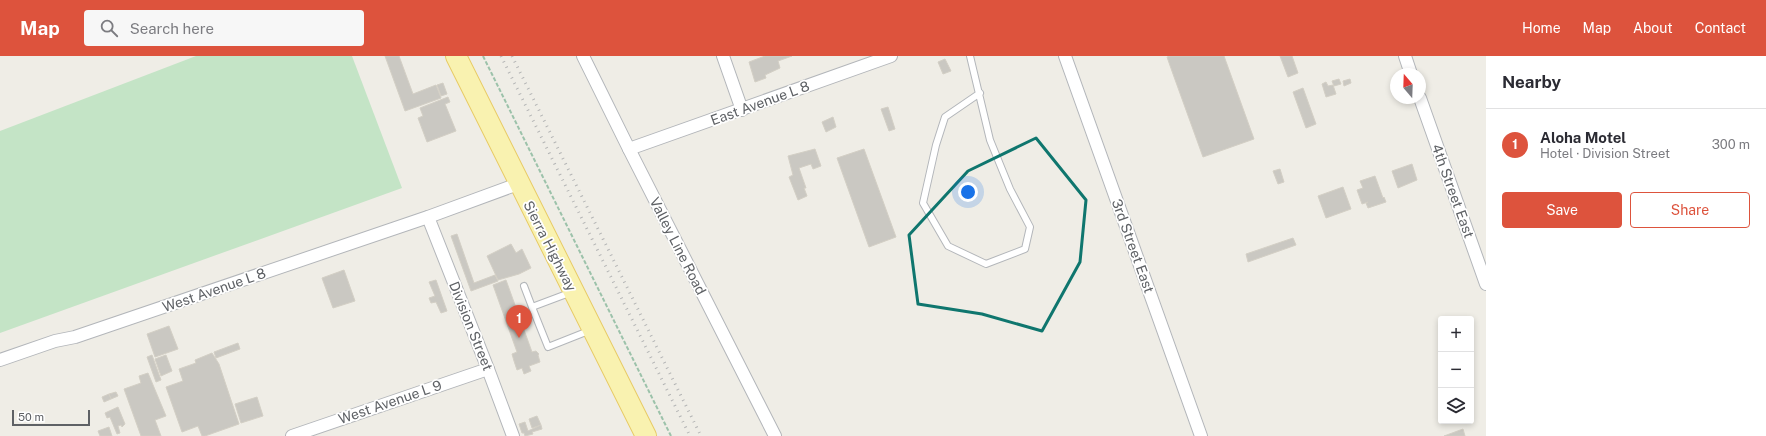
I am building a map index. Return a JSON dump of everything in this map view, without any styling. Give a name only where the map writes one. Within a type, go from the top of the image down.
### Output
[{"type":"main road","name":"Sierra Highway","points":[[456,56],[518,184],[646,436]]},
{"type":"street","name":"Valley Line Road","points":[[583,56],[775,436]]},
{"type":"street","points":[[723,56],[742,110]]},
{"type":"street","name":"East Avenue L 8","points":[[629,149],[891,56]]},
{"type":"street","name":"3rd Street East","points":[[1065,56],[1201,436]]},
{"type":"street","points":[[1405,56],[1410,68]]},
{"type":"street","name":"4th Street East","points":[[1422,104],[1486,284]]},
{"type":"street","points":[[428,217],[518,184]]},
{"type":"street","name":"West Avenue L 8","points":[[0,360],[55,341],[75,338],[428,217]]},
{"type":"street","name":"Division Street","points":[[428,217],[513,436]]},
{"type":"street","name":"West Avenue L 9","points":[[292,436],[488,369]]},
{"type":"lane","points":[[970,56],[980,93],[990,140],[1010,189],[1030,227],[1026,248],[986,264],[948,246],[923,203],[936,145],[945,117],[980,93]]},
{"type":"lane","points":[[524,286],[548,347],[592,330]]},
{"type":"lane","points":[[532,307],[573,292]]},
{"type":"path","points":[[483,56],[671,436]]},
{"type":"highlighted area","points":[[1036,138],[1086,200],[1080,262],[1042,331],[982,314],[918,304],[909,235],[968,171]]},
{"type":"green space","points":[[196,56],[352,56],[402,188],[0,333],[0,131]]},
{"type":"building","points":[[385,56],[399,56],[413,94],[436,85],[441,98],[405,111]]},
{"type":"building","points":[[765,56],[792,56],[778,61],[780,68],[765,75],[766,78],[755,82],[749,62]]},
{"type":"building","points":[[1224,56],[1254,139],[1203,157],[1167,57]]},
{"type":"building","points":[[1280,56],[1292,56],[1298,73],[1288,77]]},
{"type":"building","points":[[945,59],[951,71],[943,74],[938,62]]},
{"type":"building","points":[[1339,79],[1341,84],[1334,86],[1332,81]]},
{"type":"building","points":[[1350,79],[1351,83],[1344,86],[1343,81]]},
{"type":"building","points":[[1326,82],[1328,86],[1333,85],[1336,94],[1326,97],[1322,84]]},
{"type":"building","points":[[443,83],[447,94],[441,96],[437,85]]},
{"type":"building","points":[[1303,88],[1316,124],[1306,128],[1293,92]]},
{"type":"building","points":[[448,97],[450,102],[445,104],[456,131],[427,142],[418,118],[423,116],[420,108]]},
{"type":"building","points":[[888,107],[895,129],[889,131],[881,109]]},
{"type":"building","points":[[833,117],[836,127],[826,132],[822,122]]},
{"type":"building","points":[[815,149],[821,166],[813,169],[811,164],[799,168],[806,188],[804,188],[807,196],[798,200],[789,177],[793,175],[788,156]]},
{"type":"building","points":[[864,149],[896,237],[869,247],[837,158]]},
{"type":"building","points":[[1412,164],[1417,180],[1398,188],[1392,171]]},
{"type":"building","points":[[1280,169],[1284,182],[1278,184],[1273,171]]},
{"type":"building","points":[[1375,176],[1383,198],[1384,197],[1386,202],[1368,208],[1366,203],[1368,202],[1362,204],[1357,190],[1363,188],[1360,181]]},
{"type":"building","points":[[1343,187],[1351,209],[1326,218],[1318,196]]},
{"type":"building","points":[[457,234],[474,283],[495,275],[498,281],[471,291],[451,236]]},
{"type":"building","points":[[1293,238],[1296,245],[1248,262],[1246,254]]},
{"type":"building","points":[[511,244],[516,253],[522,249],[531,268],[519,274],[498,280],[487,256]]},
{"type":"building","points":[[344,270],[355,301],[333,308],[322,278]]},
{"type":"building","points":[[436,280],[447,311],[441,313],[436,302],[431,303],[429,298],[435,296],[429,282]]},
{"type":"building","points":[[506,280],[532,352],[536,351],[539,354],[540,362],[529,366],[531,371],[524,374],[522,368],[517,370],[512,354],[517,352],[493,285]]},
{"type":"building","points":[[169,326],[178,349],[155,357],[147,334]]},
{"type":"building","points":[[238,343],[240,349],[216,358],[214,352]]},
{"type":"building","points":[[212,353],[219,364],[239,424],[205,436],[202,436],[198,426],[182,432],[166,387],[183,381],[179,369],[196,363],[195,360]]},
{"type":"building","points":[[152,355],[161,380],[156,382],[147,357]]},
{"type":"building","points":[[166,355],[172,371],[161,376],[155,359]]},
{"type":"building","points":[[148,373],[166,416],[155,420],[161,436],[141,436],[124,389],[141,383],[139,376]]},
{"type":"building","points":[[116,392],[118,396],[111,399],[109,394]]},
{"type":"building","points":[[109,394],[111,399],[104,402],[102,397]]},
{"type":"building","points":[[257,397],[263,416],[241,423],[235,404]]},
{"type":"building","points":[[118,407],[125,424],[122,427],[121,425],[118,426],[120,433],[117,434],[110,417],[107,418],[105,413]]},
{"type":"building","points":[[537,416],[541,425],[532,428],[529,419]]},
{"type":"building","points":[[525,422],[528,431],[541,425],[542,429],[525,436],[524,433],[522,433],[519,424]]},
{"type":"building","points":[[109,427],[112,436],[100,436],[98,431]]},
{"type":"building","points":[[1463,429],[1465,436],[1444,436]]},
{"type":"railway","points":[[501,56],[690,436]]},
{"type":"railway","points":[[512,56],[701,436]]},
{"type":"place","name":"Aloha Motel","points":[[519,338]]}]
